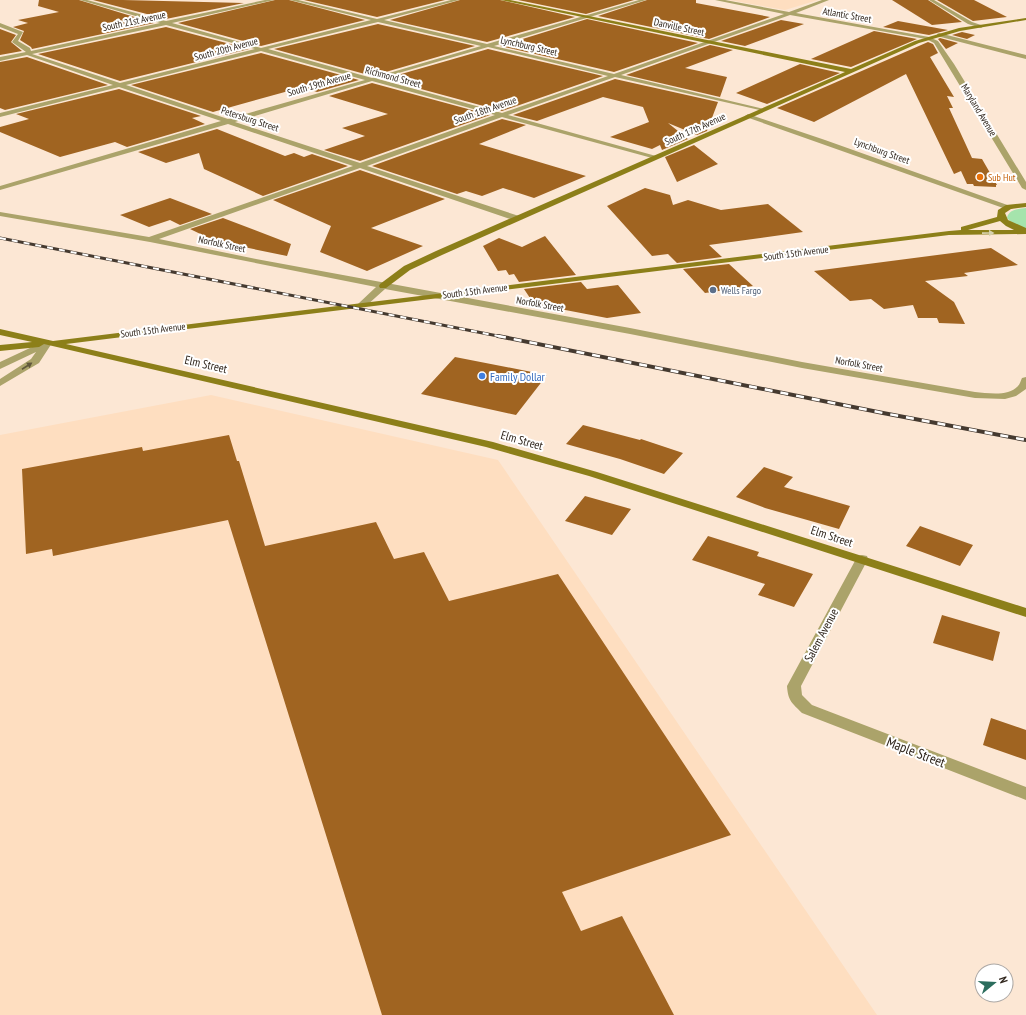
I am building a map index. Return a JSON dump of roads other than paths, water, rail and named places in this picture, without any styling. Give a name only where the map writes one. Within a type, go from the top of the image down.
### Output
[{"type":"street","name":"Richmond Street","points":[[82,0],[499,116],[654,157]]},
{"type":"street","name":"South 21st Avenue","points":[[0,59],[272,0]]},
{"type":"street","name":"Lynchburg Street","points":[[292,0],[762,110]]},
{"type":"street","name":"South 20th Avenue","points":[[0,115],[457,0]]},
{"type":"street","name":"Danville Street","points":[[503,0],[851,71]]},
{"type":"street","name":"South 19th Avenue","points":[[0,188],[644,0]]},
{"type":"street","name":"Atlantic Street","points":[[717,0],[927,38]]},
{"type":"street","name":"South 18th Avenue","points":[[150,240],[827,0]]},
{"type":"street","points":[[931,0],[970,23],[981,26]]},
{"type":"street","name":"South 17th Avenue","points":[[383,286],[393,277],[414,265],[516,218],[927,38],[981,26],[1026,19]]},
{"type":"street","name":"Petersburg Street","points":[[0,25],[21,33],[15,42],[28,49],[29,53],[33,56],[226,122],[516,218]]},
{"type":"street","points":[[939,35],[1026,57]]},
{"type":"street","name":"Maryland Avenue","points":[[927,38],[936,42],[951,64],[1026,188]]},
{"type":"street","name":"Lynchburg Street","points":[[748,116],[1009,207]]},
{"type":"street","points":[[1026,205],[1009,207],[1001,212],[1001,218],[1007,224],[1026,232]]},
{"type":"street","name":"Norfolk Street","points":[[0,214],[150,240],[433,296],[630,331],[802,365],[983,396],[1005,396],[1019,391],[1025,385],[1026,380]]},
{"type":"street","name":"South 15th Avenue","points":[[949,233],[1001,218]]},
{"type":"street","name":"South 15th Avenue","points":[[0,348],[687,266],[949,233],[1026,232]]},
{"type":"street","points":[[363,304],[383,286]]},
{"type":"street","name":"Elm Street","points":[[0,332],[168,369],[489,444],[592,474],[862,559],[1026,613]]},
{"type":"street","points":[[0,366],[47,343]]},
{"type":"street","points":[[0,383],[35,361],[47,343]]},
{"type":"street","name":"Salem Avenue","points":[[807,709],[795,697],[794,686],[862,559]]},
{"type":"street","name":"Maple Street","points":[[807,709],[1026,794]]},
{"type":"railway","points":[[0,238],[503,337]]},
{"type":"railway","points":[[498,336],[503,337]]},
{"type":"railway","points":[[503,337],[1026,440]]},
{"type":"place","name":"Sub Hut","points":[[980,177]]},
{"type":"place","name":"Wells Fargo","points":[[713,290]]},
{"type":"place","name":"Family Dollar","points":[[482,376]]}]
